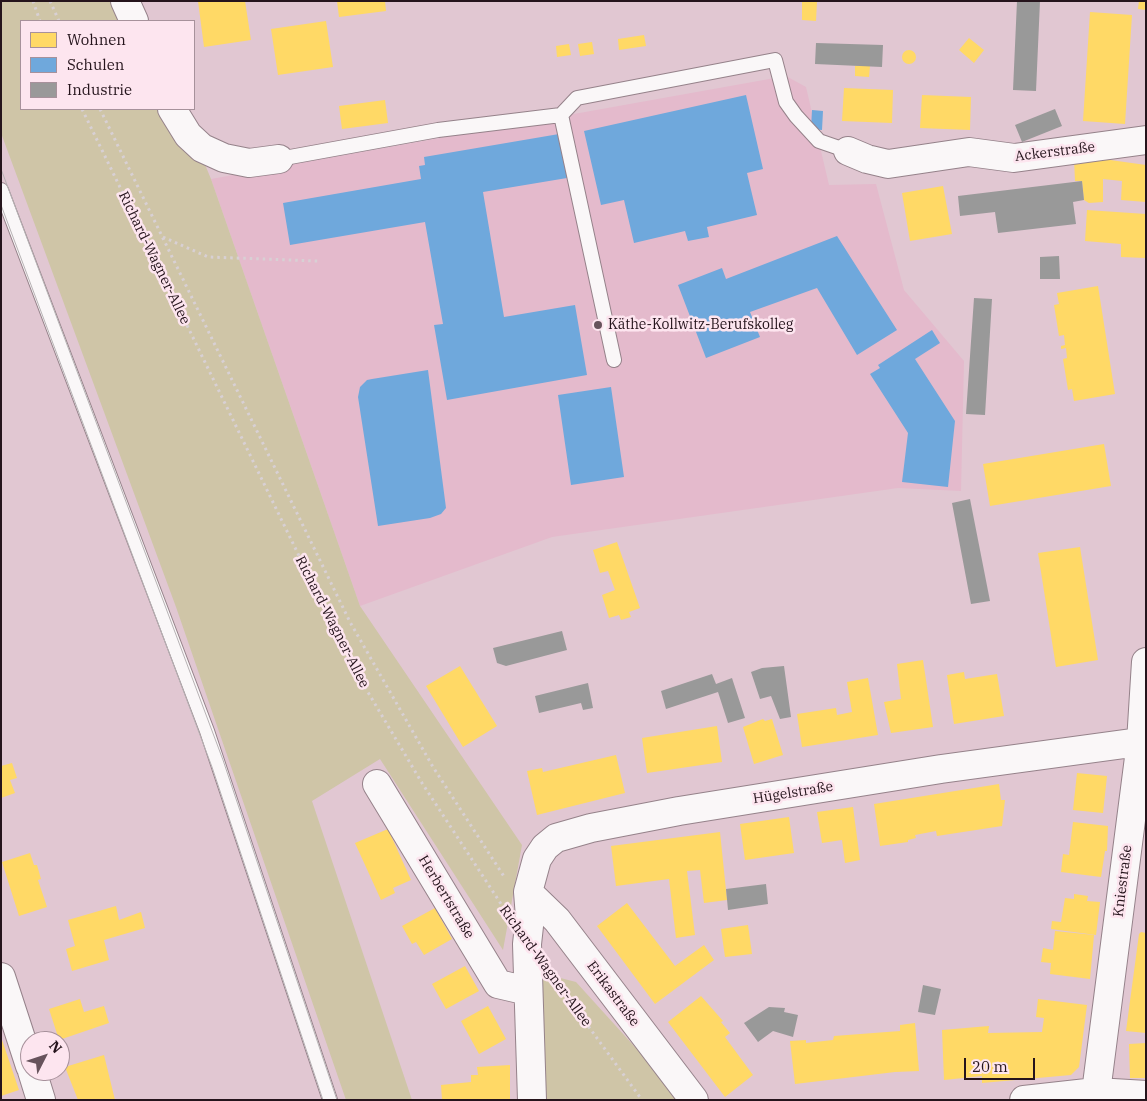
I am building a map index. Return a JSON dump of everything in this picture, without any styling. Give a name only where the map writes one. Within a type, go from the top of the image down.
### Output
[{"type":"street","points":[[125,1],[134,20]]},
{"type":"street","points":[[173,110],[188,135],[202,148],[224,158],[249,162],[279,159]]},
{"type":"street","name":"Ackerstraße","points":[[848,151],[867,159],[888,164],[969,152],[1014,158],[1146,140]]},
{"type":"street","name":"Kniestraße","points":[[1095,1096],[1143,742],[1146,662]]},
{"type":"street","name":"Hügelstraße","points":[[528,991],[527,944],[530,917],[518,888],[545,847],[556,838],[591,828],[940,769],[1143,742]]},
{"type":"street","name":"Herbertstraße","points":[[377,784],[498,984],[528,991]]},
{"type":"street","name":"Erikastraße","points":[[518,888],[557,920],[694,1100]]},
{"type":"street","points":[[1,977],[20,1035]]},
{"type":"street","points":[[528,991],[532,1100]]},
{"type":"street","points":[[35,1081],[41,1100]]},
{"type":"street","points":[[1024,1100],[1146,1095]]},
{"type":"lane","points":[[279,159],[438,130],[561,115],[577,98],[775,60],[786,102],[796,116],[819,142],[848,151]]},
{"type":"lane","points":[[561,115],[614,360]]},
{"type":"lane","points":[[1,190],[206,731],[330,1100]]},
{"type":"path","points":[[33,1],[40,20]]},
{"type":"path","points":[[50,1],[59,20]]},
{"type":"path","name":"Richard-Wagner-Allee","points":[[82,110],[353,667],[422,783],[506,912]]},
{"type":"path","points":[[100,110],[350,622],[428,759],[518,888]]},
{"type":"path","points":[[162,237],[208,257],[318,261]]},
{"type":"path","name":"Richard-Wagner-Allee","points":[[551,976],[642,1100]]},
{"type":"shaded area","points":[[1,1],[110,1],[134,20],[20,20],[20,110],[182,110],[211,179],[360,606],[522,845],[503,950],[380,759],[312,801],[412,1100],[346,1100],[176,607],[1,133]]},
{"type":"shaded area","name":"Käthe-Kollwitz-Berufskolleg","points":[[786,76],[806,87],[829,185],[876,184],[904,290],[964,361],[961,491],[898,488],[552,537],[360,606],[211,179]]},
{"type":"shaded area","points":[[541,973],[576,982],[683,1100],[545,1100]]},
{"type":"building: Wohnen","points":[[198,1],[245,1],[251,40],[204,47]]},
{"type":"building: Wohnen","points":[[337,1],[385,1],[386,11],[339,17]]},
{"type":"building: Wohnen","points":[[802,1],[817,1],[816,21],[802,20]]},
{"type":"building: Wohnen","points":[[1139,1],[1146,1],[1146,10],[1138,9]]},
{"type":"building: Wohnen","points":[[1090,12],[1132,15],[1125,124],[1083,121]]},
{"type":"building: Wohnen","points":[[326,21],[333,67],[278,75],[271,29]]},
{"type":"building: Wohnen","points":[[644,35],[646,46],[619,50],[618,39]]},
{"type":"building: Wohnen","points":[[969,38],[984,50],[974,63],[959,50]]},
{"type":"building: Wohnen","points":[[592,42],[594,54],[580,56],[578,44]]},
{"type":"building: Wohnen","points":[[569,44],[571,55],[557,57],[556,46]]},
{"type":"building: Wohnen","points":[[906,50],[912,50],[916,57],[912,64],[906,64],[902,60],[902,54]]},
{"type":"building: Wohnen","points":[[855,66],[870,66],[869,77],[855,76]]},
{"type":"building: Wohnen","points":[[844,88],[893,90],[892,123],[842,121]]},
{"type":"building: Wohnen","points":[[922,95],[971,97],[970,130],[920,128]]},
{"type":"building: Wohnen","points":[[385,100],[388,123],[342,129],[339,106]]},
{"type":"building: Wohnen","points":[[1074,159],[1103,159],[1146,165],[1146,202],[1121,200],[1122,181],[1103,179],[1103,202],[1089,203],[1084,200],[1082,181],[1075,181]]},
{"type":"building: Wohnen","points":[[943,186],[952,234],[910,241],[902,193]]},
{"type":"building: Wohnen","points":[[1087,210],[1146,214],[1146,258],[1121,257],[1121,244],[1085,241]]},
{"type":"building: Wohnen","points":[[1098,286],[1115,394],[1074,401],[1072,389],[1068,390],[1063,359],[1067,358],[1066,348],[1061,349],[1061,346],[1065,345],[1064,335],[1059,336],[1054,305],[1059,304],[1057,293]]},
{"type":"building: Wohnen","points":[[1104,444],[1111,486],[990,506],[983,464]]},
{"type":"building: Wohnen","points":[[617,542],[640,608],[629,612],[631,617],[621,620],[619,615],[609,618],[602,595],[615,590],[608,571],[600,573],[593,550]]},
{"type":"building: Wohnen","points":[[1080,547],[1098,660],[1056,667],[1038,553]]},
{"type":"building: Wohnen","points":[[923,660],[933,727],[891,733],[884,702],[901,699],[897,664]]},
{"type":"building: Wohnen","points":[[460,666],[497,726],[463,747],[426,686]]},
{"type":"building: Wohnen","points":[[964,672],[965,679],[997,674],[1004,716],[954,724],[947,675]]},
{"type":"building: Wohnen","points":[[868,678],[878,735],[802,747],[797,714],[836,708],[837,715],[852,712],[847,682]]},
{"type":"building: Wohnen","points":[[763,719],[765,721],[772,719],[783,755],[754,764],[743,727]]},
{"type":"building: Wohnen","points":[[717,726],[722,762],[647,773],[642,738]]},
{"type":"building: Wohnen","points":[[616,755],[625,793],[537,815],[527,771],[542,768],[543,772]]},
{"type":"building: Wohnen","points":[[12,763],[17,778],[10,780],[15,793],[1,798],[1,766]]},
{"type":"building: Wohnen","points":[[1077,773],[1107,776],[1103,813],[1073,810]]},
{"type":"building: Wohnen","points":[[999,784],[1001,800],[1005,800],[1002,826],[937,836],[936,831],[915,835],[916,838],[908,840],[908,842],[880,846],[874,804]]},
{"type":"building: Wohnen","points":[[853,807],[860,860],[845,863],[842,840],[822,843],[817,812]]},
{"type":"building: Wohnen","points":[[789,817],[794,853],[745,860],[740,824]]},
{"type":"building: Wohnen","points":[[1073,822],[1108,826],[1107,851],[1105,851],[1101,877],[1061,872],[1063,854],[1069,855]]},
{"type":"building: Wohnen","points":[[388,829],[411,880],[393,888],[395,893],[381,900],[355,843]]},
{"type":"building: Wohnen","points":[[720,832],[727,900],[704,903],[700,870],[687,871],[695,935],[676,938],[669,879],[616,886],[611,846]]},
{"type":"building: Wohnen","points":[[30,853],[34,865],[37,865],[41,879],[38,880],[47,907],[19,916],[2,862]]},
{"type":"building: Wohnen","points":[[1074,894],[1088,896],[1087,901],[1100,902],[1096,935],[1051,929],[1052,921],[1061,922],[1065,898],[1074,899]]},
{"type":"building: Wohnen","points":[[627,903],[675,966],[704,945],[714,960],[655,1004],[597,926]]},
{"type":"building: Wohnen","points":[[116,906],[119,920],[141,912],[145,928],[104,940],[109,960],[72,971],[66,949],[75,946],[68,920]]},
{"type":"building: Wohnen","points":[[435,908],[452,939],[424,955],[416,942],[412,944],[402,926]]},
{"type":"building: Wohnen","points":[[748,925],[752,954],[725,957],[721,929]]},
{"type":"building: Wohnen","points":[[1055,931],[1094,935],[1090,979],[1050,974],[1051,963],[1041,962],[1043,948],[1053,950]]},
{"type":"building: Wohnen","points":[[1141,932],[1146,933],[1146,1033],[1126,1031],[1139,934]]},
{"type":"building: Wohnen","points":[[465,966],[479,991],[446,1009],[432,984]]},
{"type":"building: Wohnen","points":[[701,996],[723,1021],[721,1022],[730,1033],[725,1037],[753,1075],[725,1097],[668,1022]]},
{"type":"building: Wohnen","points":[[80,999],[84,1012],[104,1006],[109,1023],[70,1036],[70,1031],[56,1031],[49,1009]]},
{"type":"building: Wohnen","points":[[1038,999],[1087,1005],[1079,1067],[1071,1075],[982,1083],[982,1076],[944,1080],[942,1030],[989,1026],[988,1033],[1042,1032],[1044,1018],[1036,1017]]},
{"type":"building: Wohnen","points":[[488,1006],[506,1039],[479,1054],[461,1021]]},
{"type":"building: Wohnen","points":[[915,1023],[919,1071],[895,1072],[795,1084],[790,1041],[806,1040],[806,1043],[833,1040],[834,1036],[900,1031],[900,1025]]},
{"type":"building: Wohnen","points":[[1,1037],[19,1090],[1,1096]]},
{"type":"building: Wohnen","points":[[1146,1043],[1146,1078],[1130,1078],[1129,1044]]},
{"type":"building: Wohnen","points":[[104,1055],[115,1100],[78,1100],[70,1080],[70,1065]]},
{"type":"building: Wohnen","points":[[510,1065],[510,1100],[442,1100],[441,1085],[471,1082],[471,1075],[478,1075],[477,1067]]},
{"type":"building: Schulen","points":[[746,95],[763,169],[747,173],[757,215],[707,227],[709,237],[688,241],[685,231],[634,243],[624,200],[601,205],[584,131]]},
{"type":"building: Schulen","points":[[812,110],[823,111],[822,130],[811,129]]},
{"type":"building: Schulen","points":[[559,134],[567,178],[483,192],[504,317],[575,305],[587,375],[447,400],[434,325],[443,324],[425,222],[290,245],[283,203],[421,179],[419,166],[425,165],[424,157]]},
{"type":"building: Schulen","points":[[837,236],[897,330],[857,355],[817,288],[750,312],[760,337],[706,358],[678,285],[722,268],[726,279]]},
{"type":"building: Schulen","points":[[932,330],[940,343],[915,359],[955,421],[948,487],[902,482],[908,433],[870,374],[880,368],[878,365]]},
{"type":"building: Schulen","points":[[428,370],[446,508],[441,514],[430,518],[378,526],[358,397],[360,387],[367,380]]},
{"type":"building: Schulen","points":[[611,387],[624,477],[571,485],[558,395]]},
{"type":"building: Industrie","points":[[1017,1],[1040,1],[1036,91],[1013,90]]},
{"type":"building: Industrie","points":[[816,43],[883,45],[882,67],[815,64]]},
{"type":"building: Industrie","points":[[1055,109],[1062,126],[1022,142],[1015,125]]},
{"type":"building: Industrie","points":[[1082,181],[1084,200],[1073,202],[1076,224],[998,233],[995,212],[960,216],[958,196]]},
{"type":"building: Industrie","points":[[1059,256],[1060,279],[1040,279],[1040,257]]},
{"type":"building: Industrie","points":[[974,298],[992,299],[985,415],[966,414]]},
{"type":"building: Industrie","points":[[970,499],[990,601],[971,604],[952,503]]},
{"type":"building: Industrie","points":[[562,631],[567,650],[506,666],[497,663],[493,648]]},
{"type":"building: Industrie","points":[[784,666],[791,717],[780,719],[771,696],[760,699],[751,672],[762,668]]},
{"type":"building: Industrie","points":[[712,674],[716,684],[732,678],[745,718],[728,723],[718,692],[666,709],[661,691]]},
{"type":"building: Industrie","points":[[588,683],[593,708],[583,710],[581,703],[539,713],[535,696]]},
{"type":"building: Industrie","points":[[766,884],[768,904],[728,910],[726,889]]},
{"type":"building: Industrie","points":[[923,985],[941,989],[935,1015],[918,1012]]},
{"type":"building: Industrie","points":[[769,1007],[785,1008],[784,1012],[798,1015],[793,1037],[773,1031],[758,1042],[744,1023]]},
{"type":"tram line","points":[[1,169],[223,760],[337,1100]]},
{"type":"tram line","points":[[1,205],[212,767],[323,1100]]},
{"type":"place","name":"Käthe-Kollwitz-Berufskolleg","points":[[598,325]]}]
